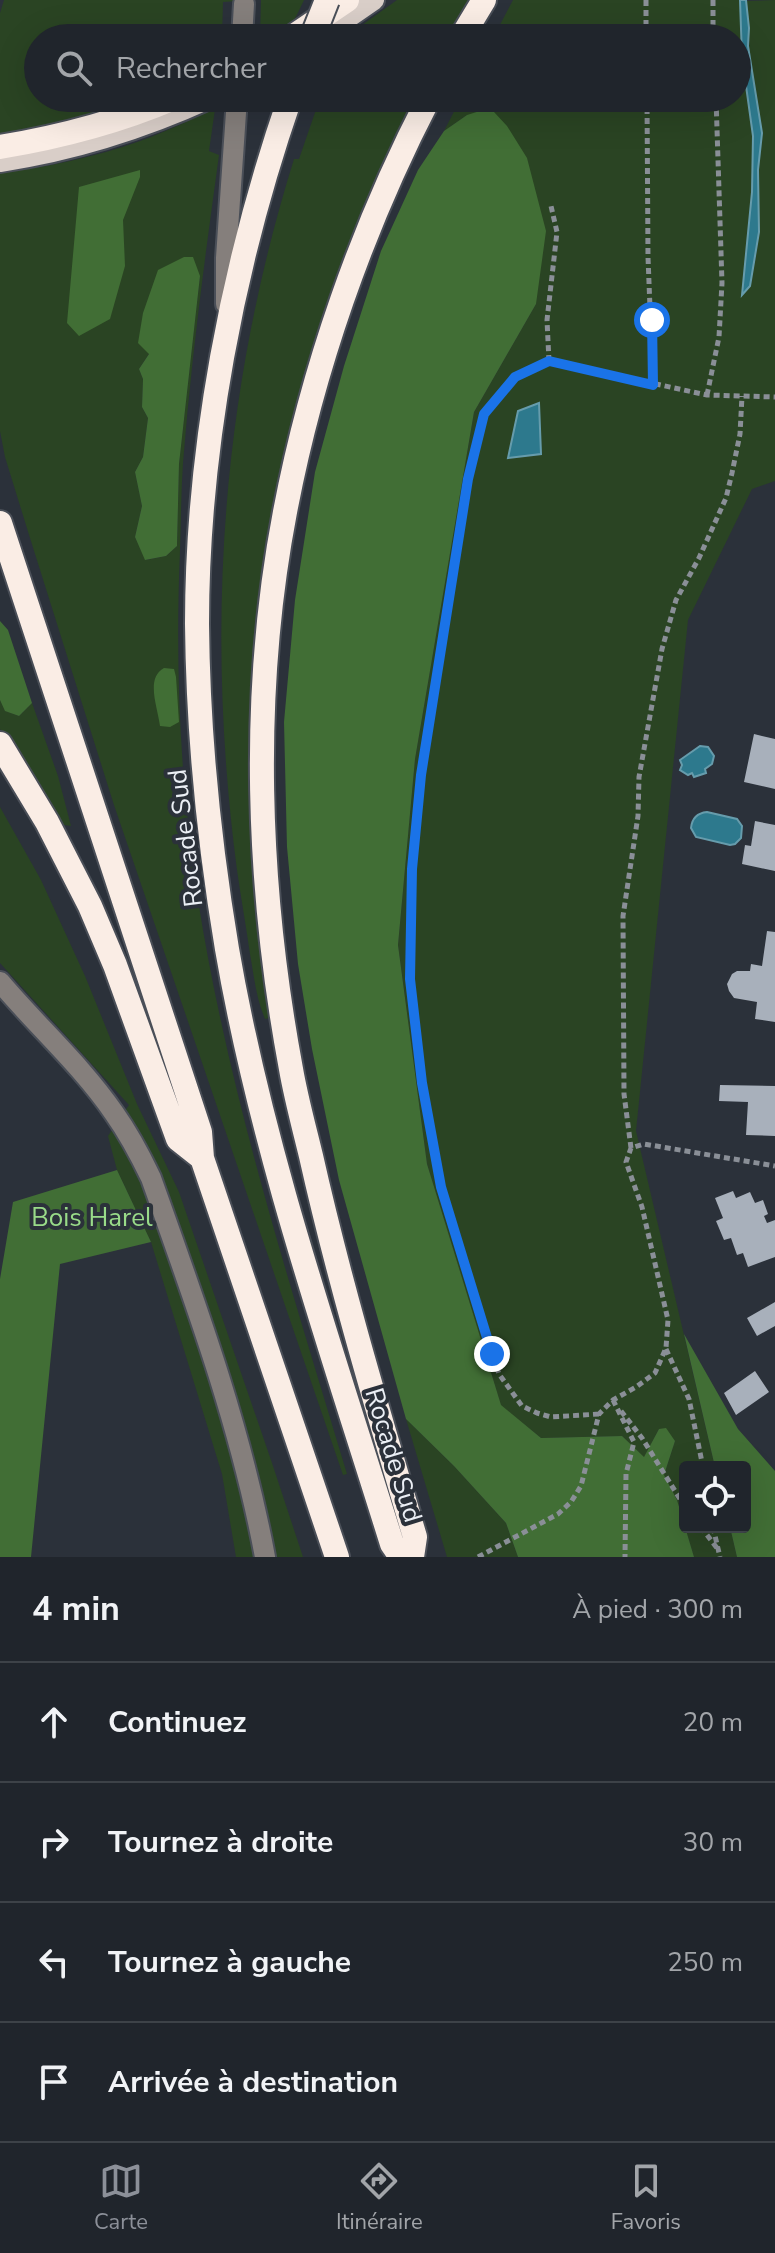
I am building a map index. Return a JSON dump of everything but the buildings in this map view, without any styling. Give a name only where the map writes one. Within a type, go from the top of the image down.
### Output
[{"type":"highway","points":[[318,24],[327,0]]},
{"type":"highway","points":[[312,24],[347,0]]},
{"type":"highway","points":[[469,24],[484,0]]},
{"type":"highway","points":[[0,147],[54,138],[138,112]]},
{"type":"highway","name":"Rocade Sud","points":[[285,112],[268,160],[246,246],[226,344],[207,464],[197,623],[202,735],[211,847],[227,951],[255,1083],[286,1198],[392,1544],[401,1557]]},
{"type":"highway","points":[[412,1557],[415,1537],[330,1235],[291,1071],[269,908],[263,728],[274,585],[303,430],[354,271],[383,195],[422,112]]},
{"type":"highway","points":[[0,523],[200,1132],[202,1158],[337,1557]]},
{"type":"highway","points":[[0,744],[47,822],[90,906],[115,965],[178,1139],[202,1158]]},
{"type":"main road","points":[[339,24],[374,0]]},
{"type":"main road","points":[[0,162],[102,140],[178,112]]},
{"type":"street","points":[[243,24],[244,4]]},
{"type":"street","points":[[226,344],[226,258],[236,112]]},
{"type":"street","points":[[0,982],[113,1111],[151,1178],[226,1399],[256,1508],[265,1557]]},
{"type":"path","points":[[646,0],[646,24]]},
{"type":"path","points":[[713,0],[713,24]]},
{"type":"path","points":[[647,112],[653,385]]},
{"type":"path","points":[[707,395],[719,337],[722,283],[716,112]]},
{"type":"path","points":[[549,361],[547,320],[557,232],[551,206]]},
{"type":"path","points":[[599,1414],[551,1417],[537,1413],[522,1406],[499,1374],[441,1187],[422,1083],[410,979],[412,869],[421,775],[468,479],[484,414],[515,377],[549,361],[707,395],[775,397]]},
{"type":"path","points":[[478,1557],[558,1514],[571,1502],[581,1486],[599,1414],[613,1400],[655,1373],[666,1348],[668,1320],[642,1207],[626,1162],[631,1148],[624,1094],[623,916],[638,816],[639,777],[662,649],[676,600],[726,498],[740,434],[742,395]]},
{"type":"path","points":[[631,1148],[644,1144],[775,1166]]},
{"type":"path","points":[[666,1348],[689,1399],[702,1461]]},
{"type":"path","points":[[613,1400],[642,1438],[679,1497]]},
{"type":"path","points":[[613,1400],[634,1442],[626,1474],[625,1557]]},
{"type":"path","points":[[706,1533],[718,1548]]},
{"type":"path","points":[[714,1533],[720,1557]]},
{"type":"green space","points":[[4,0],[252,0],[223,2],[222,24],[24,24],[24,112],[107,112],[0,137],[0,13]]},
{"type":"green space","points":[[261,0],[304,0],[291,24],[260,24]]},
{"type":"green space","points":[[397,0],[471,0],[455,24],[364,24]]},
{"type":"green space","points":[[513,0],[740,0],[742,24],[500,24]]},
{"type":"green space","points":[[775,0],[775,481],[752,489],[688,620],[636,1131],[714,1461],[679,1461],[679,1507],[664,1475],[675,1441],[659,1429],[644,1458],[622,1436],[541,1438],[501,1406],[427,1164],[398,945],[415,759],[474,412],[536,304],[467,115],[444,131],[454,112],[751,112],[752,192],[742,293],[755,262],[759,232],[758,170],[762,133],[751,65],[751,24],[746,1]]},
{"type":"green space","points":[[215,112],[209,151],[219,155],[186,424],[182,485],[179,682],[187,813],[198,900],[226,1046],[263,1189],[347,1474],[343,1475],[114,805],[5,457],[0,431],[0,173],[106,152]],"holes":[[[200,276],[179,464],[177,546],[166,556],[146,560],[135,537],[142,506],[135,472],[143,457],[148,418],[142,407],[143,379],[139,369]]]},
{"type":"green space","points":[[315,112],[406,112],[336,281],[316,342],[273,523],[273,1017],[265,1019],[250,954],[227,780],[222,690],[222,600],[226,512],[235,423],[250,335],[269,247],[294,159],[299,159]]},
{"type":"green space","points":[[494,112],[507,126],[527,158],[546,231],[536,304],[474,412],[415,759],[398,945],[427,1164],[501,1405],[541,1438],[622,1436],[644,1457],[659,1429],[666,1428],[675,1441],[664,1475],[679,1507],[679,1533],[687,1533],[694,1557],[518,1557],[506,1523],[406,1419],[339,1180],[312,1049],[298,964],[287,847],[284,722],[295,600],[315,472],[344,366],[381,251],[418,170],[444,131],[467,115]]},
{"type":"green space","points":[[140,170],[123,220],[125,266],[110,319],[79,336],[67,323],[79,187]]},
{"type":"green space","points":[[184,257],[193,257],[200,276],[179,464],[177,546],[166,556],[145,560],[135,537],[142,506],[135,472],[143,457],[148,418],[142,407],[143,379],[139,369],[149,354],[138,343],[143,313],[158,270]]},
{"type":"green space","points":[[0,621],[8,630],[32,703],[19,716],[5,711],[0,700]]},
{"type":"green space","points":[[164,668],[174,669],[176,677],[179,722],[170,727],[160,726],[154,694],[155,679]]},
{"type":"green space","points":[[0,700],[6,711],[19,716],[32,703],[58,776],[71,826],[64,825],[0,729]]},
{"type":"green space","points":[[0,807],[41,880],[85,976],[137,1104],[179,1192],[303,1557],[236,1557],[222,1474],[151,1242],[117,1170],[108,1136],[129,1105],[0,963]]},
{"type":"green space","name":"Bois Harel","points":[[117,1170],[151,1242],[60,1264],[31,1557],[0,1557],[0,1279],[13,1202]]},
{"type":"green space","points":[[684,1334],[738,1429],[775,1471],[775,1557],[737,1557],[731,1533],[751,1533],[751,1461],[714,1461]]},
{"type":"green space","points":[[406,1419],[506,1523],[518,1557],[447,1557]]},
{"type":"green space","points":[[687,1533],[731,1533],[737,1557],[694,1557]]},
{"type":"water","points":[[740,0],[746,0],[749,24],[741,24]]},
{"type":"water","points":[[751,65],[762,133],[758,170],[759,232],[750,286],[742,295],[752,192],[753,136],[750,112]]},
{"type":"water","points":[[539,403],[541,454],[508,458],[518,411]]},
{"type":"water","points":[[700,746],[708,747],[714,756],[712,764],[705,769],[706,773],[694,777],[692,773],[688,775],[680,770],[680,760]]},
{"type":"water","points":[[707,812],[737,819],[742,826],[741,838],[730,845],[696,837],[691,828],[693,821]]},
{"type":"route","points":[[492,1354],[441,1187],[422,1083],[410,979],[412,869],[421,775],[468,479],[484,414],[515,377],[549,361],[653,385],[652,320]]}]
